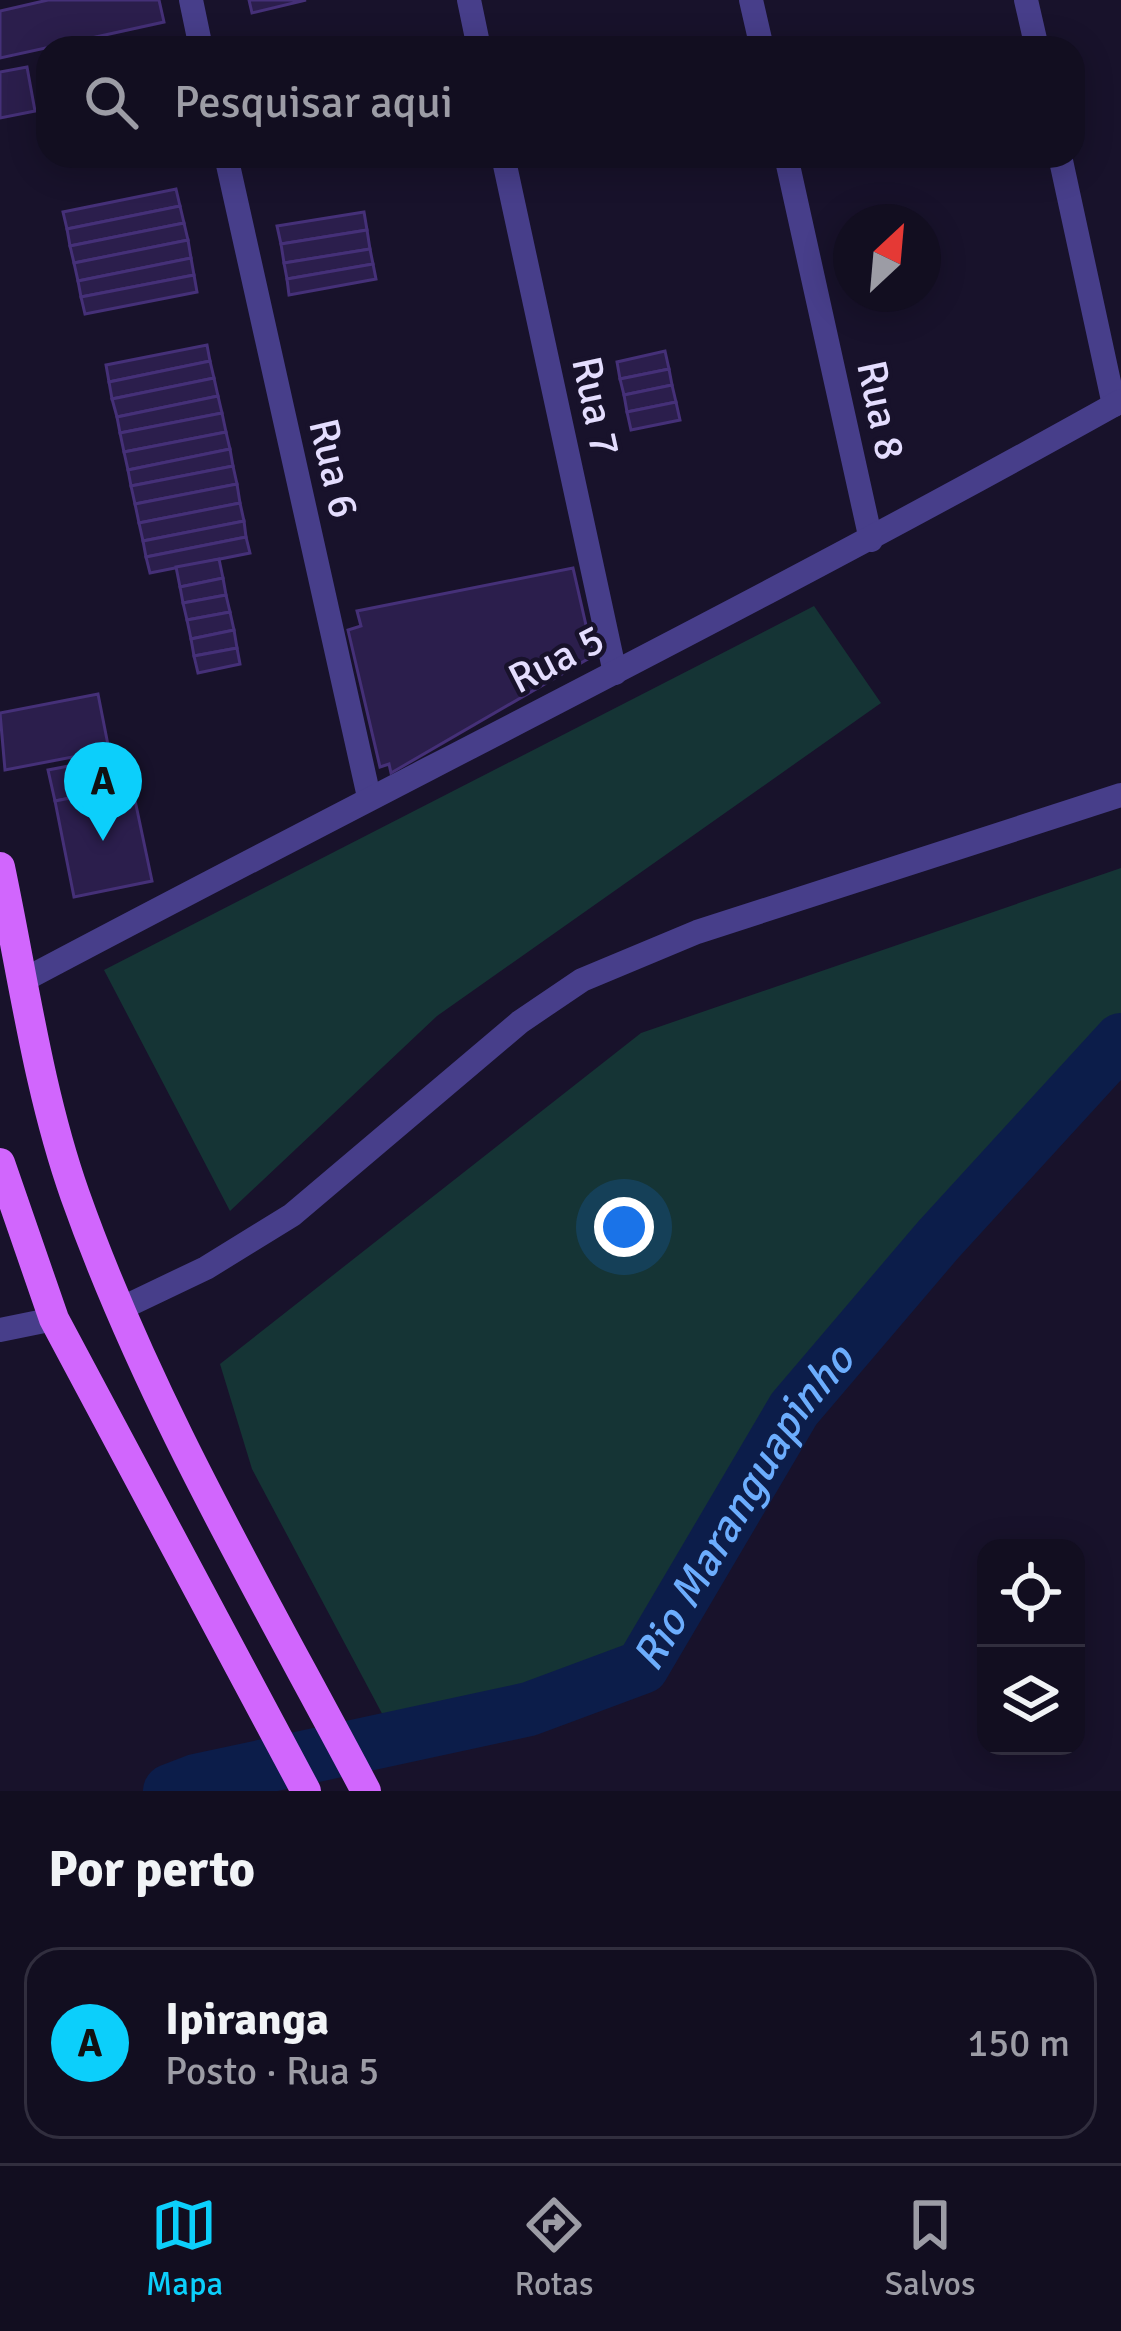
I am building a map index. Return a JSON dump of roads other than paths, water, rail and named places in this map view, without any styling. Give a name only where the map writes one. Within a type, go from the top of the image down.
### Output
[{"type":"main road","points":[[0,867],[58,1141],[118,1310],[199,1479],[366,1791]]},
{"type":"main road","points":[[0,1163],[12,1240],[306,1791]]},
{"type":"street","points":[[191,0],[199,36]]},
{"type":"street","points":[[469,0],[476,36]]},
{"type":"street","points":[[752,0],[760,36]]},
{"type":"street","points":[[1026,0],[1034,36]]},
{"type":"street","name":"Rua 6","points":[[229,168],[369,797]]},
{"type":"street","name":"Rua 7","points":[[505,168],[614,673]]},
{"type":"street","name":"Rua 8","points":[[789,168],[871,540]]},
{"type":"street","points":[[1063,168],[1118,403]]},
{"type":"street","name":"Rua 5","points":[[24,980],[871,540],[1118,403]]},
{"type":"street","points":[[118,1310],[206,1268],[292,1215],[520,1022],[582,980],[697,932],[1121,795]]},
{"type":"street","points":[[0,1330],[54,1319]]},
{"type":"waterway","name":"Rio Maranguapinho","points":[[170,1791],[196,1781],[529,1709],[642,1667],[794,1409],[938,1240],[1121,1040]]},
{"type":"place","name":"Ipiranga","points":[[103,841]]}]
